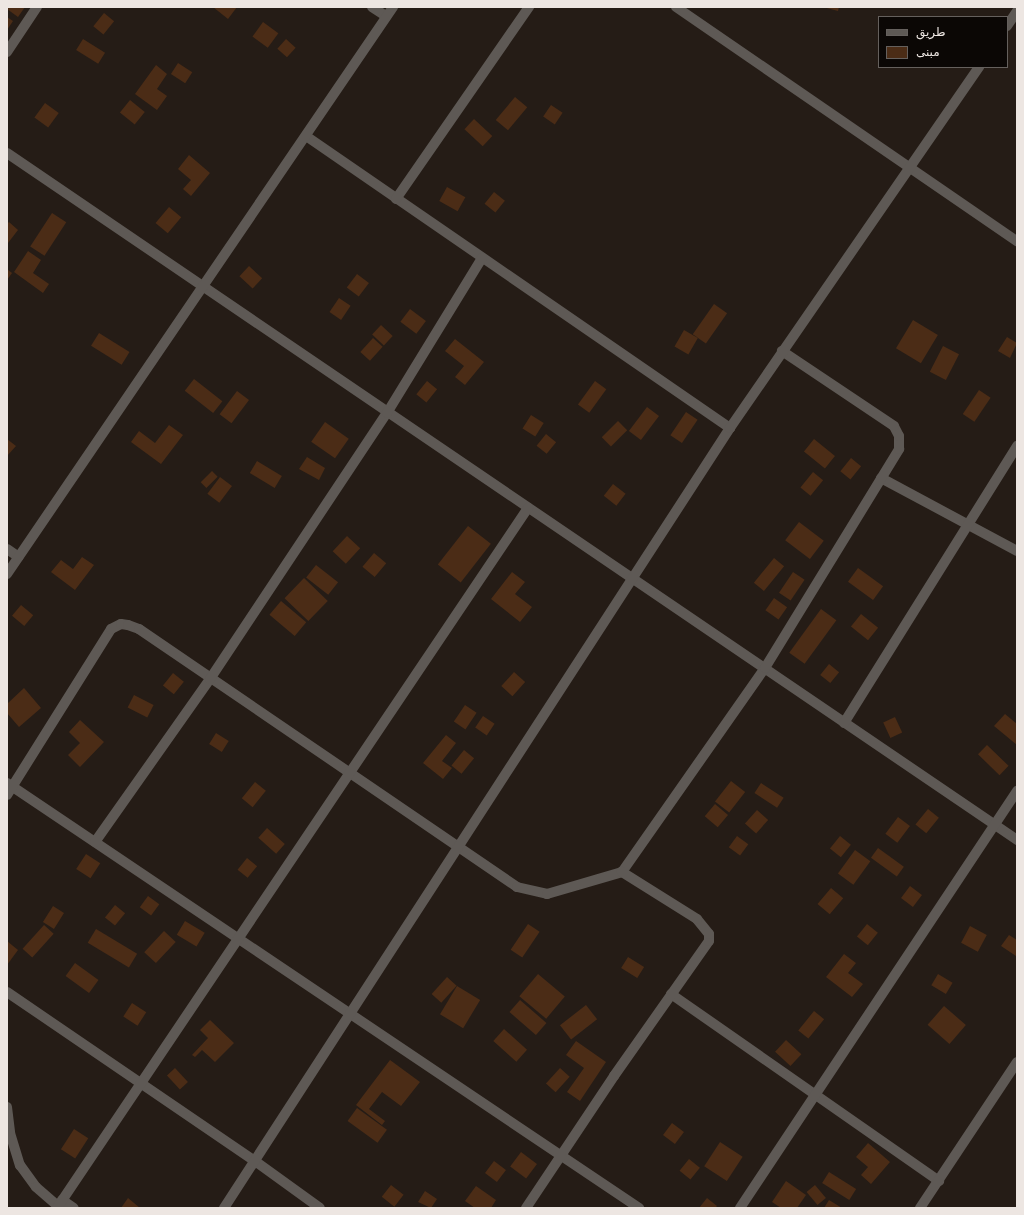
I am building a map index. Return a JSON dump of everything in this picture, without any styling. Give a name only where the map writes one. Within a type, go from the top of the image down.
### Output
[{"type":"street","points":[[7,52],[37,7]]},
{"type":"street","points":[[372,7],[386,16]]},
{"type":"street","points":[[7,574],[306,136],[392,7]]},
{"type":"street","points":[[396,199],[528,7]]},
{"type":"street","points":[[676,7],[1017,241]]},
{"type":"street","points":[[1008,24],[1017,11]]},
{"type":"street","points":[[224,1208],[730,428],[782,351],[911,168],[978,68]]},
{"type":"street","points":[[306,136],[730,428]]},
{"type":"street","points":[[7,153],[1017,840]]},
{"type":"street","points":[[95,842],[210,679],[387,412],[482,258]]},
{"type":"street","points":[[639,1208],[349,1015],[95,842],[9,789],[111,629],[121,624],[139,629],[210,679],[459,846],[517,887],[546,894],[622,872],[764,668],[898,449],[899,436],[894,426],[782,351]]},
{"type":"street","points":[[844,723],[1017,446]]},
{"type":"street","points":[[881,478],[1017,551]]},
{"type":"street","points":[[59,1205],[351,774],[528,508]]},
{"type":"street","points":[[7,549],[19,557]]},
{"type":"street","points":[[740,1208],[1017,791]]},
{"type":"street","points":[[526,1208],[671,994],[709,941],[709,934],[697,919],[622,872]]},
{"type":"street","points":[[7,992],[255,1161],[320,1208]]},
{"type":"street","points":[[671,994],[939,1180]]},
{"type":"street","points":[[920,1208],[1017,1062]]},
{"type":"street","points":[[7,1107],[10,1132],[20,1165],[36,1187],[59,1205],[74,1208]]},
{"type":"building","points":[[8,7],[25,7],[18,17],[7,9]]},
{"type":"building","points":[[213,7],[237,7],[228,19]]},
{"type":"building","points":[[823,7],[839,7],[838,11]]},
{"type":"building","points":[[104,13],[114,21],[103,34],[93,26]]},
{"type":"building","points":[[7,17],[13,21],[7,30]]},
{"type":"building","points":[[263,22],[278,33],[268,48],[252,37]]},
{"type":"building","points":[[83,39],[105,53],[98,64],[76,50]]},
{"type":"building","points":[[286,39],[296,48],[287,57],[277,49]]},
{"type":"building","points":[[178,63],[192,72],[185,83],[171,74]]},
{"type":"building","points":[[156,65],[167,74],[157,89],[167,96],[157,110],[135,94]]},
{"type":"building","points":[[515,97],[527,107],[508,130],[496,120]]},
{"type":"building","points":[[130,100],[145,112],[135,124],[120,112]]},
{"type":"building","points":[[45,103],[59,113],[48,128],[34,118]]},
{"type":"building","points":[[551,105],[563,113],[555,124],[543,117]]},
{"type":"building","points":[[474,119],[492,136],[483,146],[464,129]]},
{"type":"building","points":[[189,155],[210,173],[191,196],[183,189],[191,180],[178,169]]},
{"type":"building","points":[[447,187],[465,197],[458,211],[439,201]]},
{"type":"building","points":[[494,192],[505,201],[495,212],[485,204]]},
{"type":"building","points":[[169,207],[181,217],[168,233],[156,223]]},
{"type":"building","points":[[52,213],[66,222],[44,256],[30,247]]},
{"type":"building","points":[[9,222],[18,230],[8,243],[7,224]]},
{"type":"building","points":[[28,251],[41,260],[33,273],[49,284],[43,293],[14,272]]},
{"type":"building","points":[[249,266],[262,278],[253,289],[239,276]]},
{"type":"building","points":[[7,269],[12,273],[7,280]]},
{"type":"building","points":[[357,274],[369,283],[359,297],[347,288]]},
{"type":"building","points":[[339,298],[351,306],[341,320],[329,312]]},
{"type":"building","points":[[714,304],[727,313],[706,343],[693,334]]},
{"type":"building","points":[[410,309],[426,321],[416,334],[400,322]]},
{"type":"building","points":[[913,320],[938,335],[921,363],[896,348]]},
{"type":"building","points":[[381,325],[393,336],[384,345],[372,335]]},
{"type":"building","points":[[684,330],[698,338],[688,354],[674,346]]},
{"type":"building","points":[[99,333],[130,352],[122,365],[91,346]]},
{"type":"building","points":[[1007,337],[1017,343],[1010,358],[998,351]]},
{"type":"building","points":[[373,338],[383,347],[370,361],[360,352]]},
{"type":"building","points":[[455,339],[484,362],[465,385],[455,377],[464,366],[445,351]]},
{"type":"building","points":[[943,346],[959,354],[946,380],[930,372]]},
{"type":"building","points":[[194,379],[222,401],[213,413],[185,391]]},
{"type":"building","points":[[427,381],[437,389],[426,402],[416,394]]},
{"type":"building","points":[[595,381],[606,389],[589,413],[578,404]]},
{"type":"building","points":[[979,390],[991,398],[974,422],[963,414]]},
{"type":"building","points":[[237,391],[249,400],[232,423],[220,414]]},
{"type":"building","points":[[647,407],[659,416],[641,440],[629,431]]},
{"type":"building","points":[[686,412],[698,420],[682,443],[670,435]]},
{"type":"building","points":[[531,415],[544,423],[535,437],[523,429]]},
{"type":"building","points":[[618,421],[627,430],[611,446],[602,437]]},
{"type":"building","points":[[325,422],[349,439],[335,458],[311,442]]},
{"type":"building","points":[[169,425],[183,435],[161,464],[131,442],[139,431],[155,443]]},
{"type":"building","points":[[546,434],[556,442],[547,454],[537,446]]},
{"type":"building","points":[[7,439],[16,446],[7,456]]},
{"type":"building","points":[[814,439],[835,456],[825,468],[804,451]]},
{"type":"building","points":[[307,457],[325,468],[319,480],[299,469]]},
{"type":"building","points":[[851,458],[861,466],[850,479],[840,471]]},
{"type":"building","points":[[257,461],[282,476],[275,488],[250,473]]},
{"type":"building","points":[[212,471],[218,477],[206,488],[201,482]]},
{"type":"building","points":[[813,472],[823,480],[811,496],[800,488]]},
{"type":"building","points":[[220,477],[232,486],[219,503],[207,494]]},
{"type":"building","points":[[613,484],[626,494],[616,506],[604,496]]},
{"type":"building","points":[[799,522],[824,541],[810,559],[785,540]]},
{"type":"building","points":[[468,526],[491,544],[461,582],[438,565]]},
{"type":"building","points":[[347,536],[360,548],[346,564],[333,551]]},
{"type":"building","points":[[374,553],[386,563],[375,577],[362,567]]},
{"type":"building","points":[[82,557],[94,565],[75,590],[51,572],[61,560],[73,569]]},
{"type":"building","points":[[774,558],[784,566],[764,591],[754,583]]},
{"type":"building","points":[[316,565],[338,582],[328,595],[306,578]]},
{"type":"building","points":[[858,568],[883,586],[873,600],[848,582]]},
{"type":"building","points":[[512,572],[525,582],[515,594],[532,607],[520,622],[491,599]]},
{"type":"building","points":[[793,572],[805,580],[791,601],[779,593]]},
{"type":"building","points":[[304,578],[328,601],[308,621],[285,598]]},
{"type":"building","points":[[774,598],[787,607],[779,619],[765,610]]},
{"type":"building","points":[[281,601],[306,622],[295,636],[269,615]]},
{"type":"building","points":[[21,605],[33,615],[24,626],[12,616]]},
{"type":"building","points":[[821,609],[836,620],[805,664],[789,653]]},
{"type":"building","points":[[861,614],[878,628],[868,640],[851,626]]},
{"type":"building","points":[[829,664],[839,672],[830,683],[820,675]]},
{"type":"building","points":[[514,672],[525,682],[512,696],[501,686]]},
{"type":"building","points":[[173,673],[184,682],[174,694],[163,685]]},
{"type":"building","points":[[24,688],[41,708],[19,727],[7,713],[7,704]]},
{"type":"building","points":[[134,695],[154,705],[147,717],[128,707]]},
{"type":"building","points":[[465,705],[477,713],[465,729],[454,722]]},
{"type":"building","points":[[1005,714],[1017,724],[1017,745],[994,726]]},
{"type":"building","points":[[483,716],[495,724],[487,735],[475,728]]},
{"type":"building","points":[[895,717],[902,732],[890,738],[883,722]]},
{"type":"building","points":[[80,720],[104,742],[80,767],[68,755],[80,743],[69,732]]},
{"type":"building","points":[[216,733],[229,741],[222,752],[209,744]]},
{"type":"building","points":[[446,735],[456,743],[442,761],[452,768],[443,779],[423,763]]},
{"type":"building","points":[[987,745],[1009,766],[1000,775],[978,754]]},
{"type":"building","points":[[464,750],[474,758],[462,774],[451,766]]},
{"type":"building","points":[[731,781],[745,792],[729,813],[715,801]]},
{"type":"building","points":[[255,782],[266,791],[253,807],[242,798]]},
{"type":"building","points":[[761,783],[784,798],[777,808],[754,793]]},
{"type":"building","points":[[715,804],[728,815],[718,827],[705,816]]},
{"type":"building","points":[[928,809],[939,818],[926,833],[915,825]]},
{"type":"building","points":[[757,810],[768,820],[756,833],[745,823]]},
{"type":"building","points":[[898,817],[910,826],[897,843],[885,834]]},
{"type":"building","points":[[267,828],[285,844],[276,854],[258,838]]},
{"type":"building","points":[[737,836],[748,844],[740,856],[729,847]]},
{"type":"building","points":[[840,836],[851,845],[841,857],[830,848]]},
{"type":"building","points":[[878,848],[904,867],[897,877],[871,858]]},
{"type":"building","points":[[855,850],[870,861],[853,885],[838,873]]},
{"type":"building","points":[[86,854],[100,863],[90,878],[76,869]]},
{"type":"building","points":[[247,858],[257,866],[248,878],[238,870]]},
{"type":"building","points":[[910,886],[922,895],[913,907],[901,898]]},
{"type":"building","points":[[831,888],[843,898],[830,914],[818,904]]},
{"type":"building","points":[[148,896],[159,904],[151,916],[140,907]]},
{"type":"building","points":[[115,905],[125,913],[115,926],[105,917]]},
{"type":"building","points":[[53,906],[64,913],[54,929],[43,922]]},
{"type":"building","points":[[185,921],[205,933],[196,947],[177,935]]},
{"type":"building","points":[[528,924],[540,932],[522,958],[511,950]]},
{"type":"building","points":[[867,924],[878,933],[868,945],[857,936]]},
{"type":"building","points":[[44,925],[54,934],[32,957],[23,949]]},
{"type":"building","points":[[970,926],[987,935],[978,952],[961,943]]},
{"type":"building","points":[[96,929],[137,954],[129,967],[88,943]]},
{"type":"building","points":[[164,931],[176,942],[156,963],[144,952]]},
{"type":"building","points":[[1009,935],[1017,940],[1016,956],[1001,946]]},
{"type":"building","points":[[7,941],[18,950],[7,965]]},
{"type":"building","points":[[844,954],[856,963],[848,973],[863,984],[852,997],[826,977]]},
{"type":"building","points":[[628,957],[644,967],[637,978],[621,968]]},
{"type":"building","points":[[75,963],[98,980],[89,993],[66,976]]},
{"type":"building","points":[[538,974],[565,996],[546,1019],[519,996]]},
{"type":"building","points":[[938,974],[953,983],[946,994],[931,985]]},
{"type":"building","points":[[447,977],[457,986],[441,1003],[432,994]]},
{"type":"building","points":[[457,986],[480,1000],[463,1028],[440,1014]]},
{"type":"building","points":[[520,1000],[546,1023],[536,1035],[510,1012]]},
{"type":"building","points":[[132,1003],[146,1012],[138,1026],[123,1016]]},
{"type":"building","points":[[586,1005],[597,1019],[571,1040],[560,1025]]},
{"type":"building","points":[[944,1006],[966,1025],[949,1044],[928,1025]]},
{"type":"building","points":[[814,1011],[824,1019],[808,1039],[798,1030]]},
{"type":"building","points":[[210,1020],[234,1043],[215,1062],[202,1050],[195,1057],[192,1055],[208,1038],[200,1030]]},
{"type":"building","points":[[504,1029],[527,1050],[516,1062],[493,1041]]},
{"type":"building","points":[[786,1040],[801,1054],[790,1066],[775,1052]]},
{"type":"building","points":[[576,1041],[606,1062],[580,1101],[567,1092],[584,1068],[566,1055]]},
{"type":"building","points":[[390,1060],[420,1082],[401,1106],[382,1092],[369,1109],[385,1121],[382,1125],[356,1105]]},
{"type":"building","points":[[175,1068],[188,1082],[180,1089],[167,1076]]},
{"type":"building","points":[[560,1068],[570,1077],[556,1092],[546,1084]]},
{"type":"building","points":[[357,1108],[387,1130],[378,1143],[348,1121]]},
{"type":"building","points":[[672,1123],[684,1132],[675,1144],[663,1135]]},
{"type":"building","points":[[74,1129],[88,1138],[75,1158],[61,1149]]},
{"type":"building","points":[[720,1142],[743,1157],[727,1181],[704,1166]]},
{"type":"building","points":[[868,1143],[890,1162],[871,1184],[861,1175],[868,1167],[856,1157]]},
{"type":"building","points":[[521,1152],[537,1164],[526,1178],[510,1166]]},
{"type":"building","points":[[689,1159],[700,1168],[690,1179],[680,1171]]},
{"type":"building","points":[[494,1161],[506,1170],[497,1182],[485,1173]]},
{"type":"building","points":[[829,1172],[856,1189],[849,1200],[822,1183]]},
{"type":"building","points":[[786,1181],[806,1195],[797,1208],[781,1208],[772,1202]]},
{"type":"building","points":[[391,1185],[404,1195],[394,1207],[382,1197]]},
{"type":"building","points":[[815,1185],[826,1198],[818,1205],[807,1192]]},
{"type":"building","points":[[476,1186],[496,1200],[491,1208],[475,1208],[465,1201]]},
{"type":"building","points":[[425,1191],[437,1199],[431,1208],[418,1202]]},
{"type":"building","points":[[128,1198],[140,1208],[121,1208]]},
{"type":"building","points":[[707,1198],[717,1206],[715,1208],[699,1208]]},
{"type":"building","points":[[829,1200],[842,1208],[824,1208]]}]
